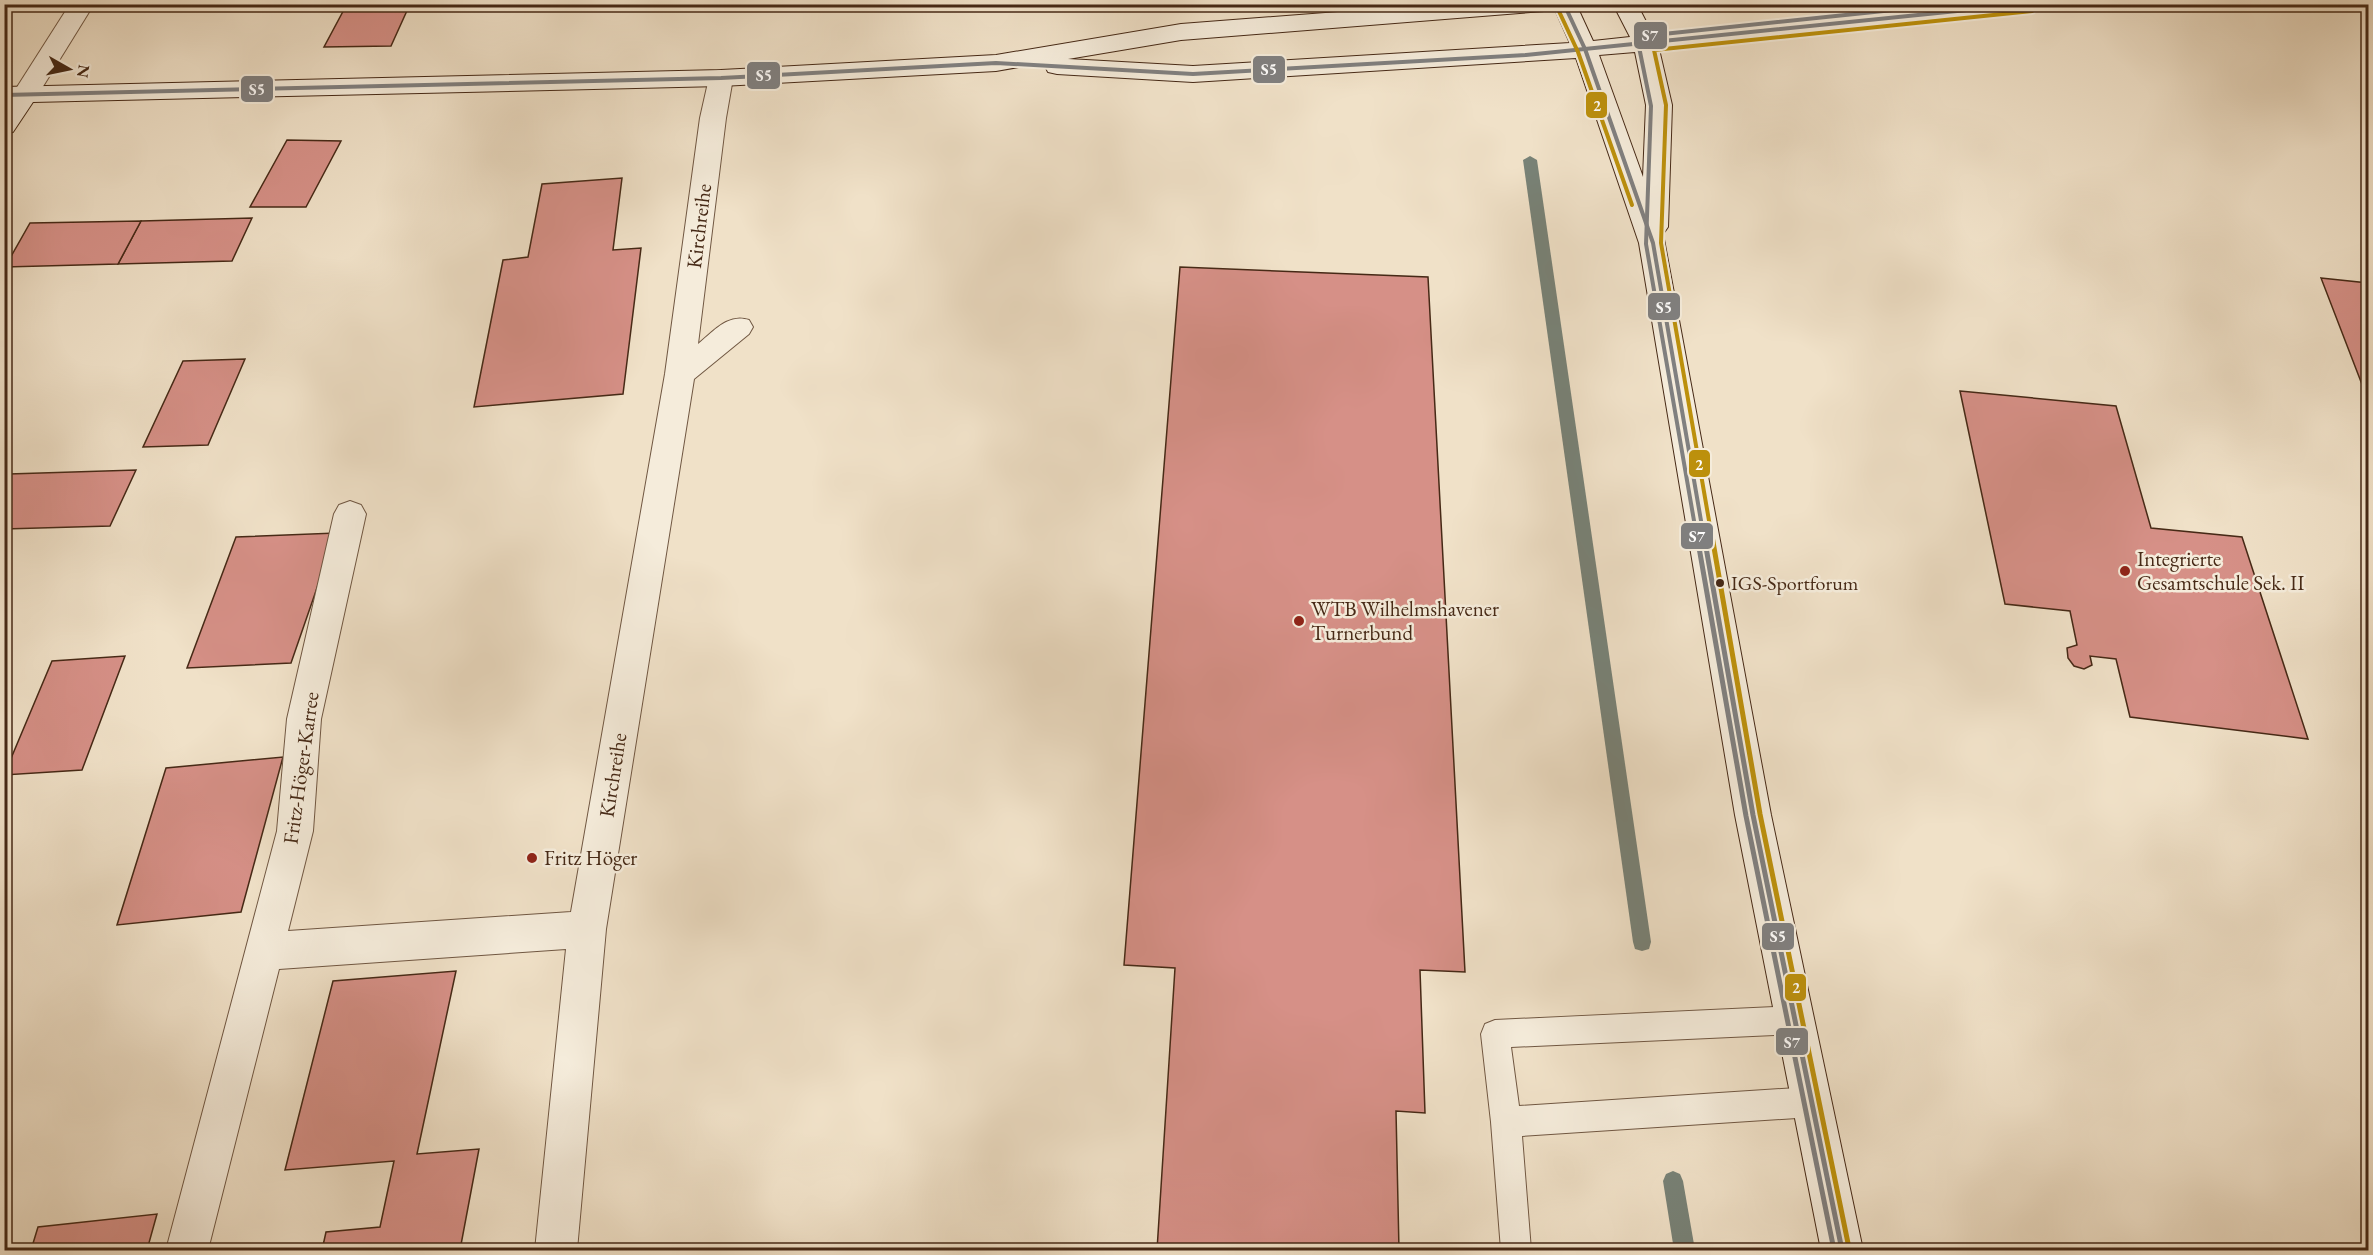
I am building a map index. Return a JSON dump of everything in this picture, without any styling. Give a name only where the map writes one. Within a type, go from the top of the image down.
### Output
[{"type":"main road","points":[[4,126],[15,95],[82,4]]},
{"type":"main road","points":[[996,63],[1181,32],[1545,4]]},
{"type":"main road","points":[[1564,4],[1585,49],[1653,243],[1753,814],[1842,1251]]},
{"type":"main road","points":[[1625,4],[1645,43],[1659,105],[1653,243]]},
{"type":"main road","points":[[15,95],[721,78],[996,63],[1193,74],[1526,55],[2031,4]]},
{"type":"main road","name":"Kirchreihe","points":[[556,1251],[587,929],[680,374],[713,118],[721,78]]},
{"type":"main road","points":[[680,374],[739,327]]},
{"type":"main road","name":"Fritz-Höger-Karree","points":[[187,1251],[295,831],[304,719],[350,514]]},
{"type":"main road","points":[[264,951],[587,929]]},
{"type":"lane","points":[[1516,1251],[1506,1122],[1495,1035],[1732,1021],[1796,1020]]},
{"type":"lane","points":[[1506,1122],[1812,1102]]},
{"type":"building","points":[[347,4],[410,4],[391,46],[324,47]]},
{"type":"building","points":[[287,140],[341,141],[306,207],[250,207]]},
{"type":"building","points":[[622,178],[613,250],[641,248],[623,394],[474,407],[503,260],[528,257],[542,184]]},
{"type":"building","points":[[252,218],[232,261],[118,264],[141,221]]},
{"type":"building","points":[[141,221],[118,264],[5,267],[30,223]]},
{"type":"building","name":"WTB Wilhelmshavener Turnerbund","points":[[1180,267],[1428,277],[1465,972],[1420,970],[1425,1113],[1396,1111],[1399,1250],[1157,1250],[1175,968],[1124,965]]},
{"type":"building","points":[[2321,278],[2368,283],[2368,400]]},
{"type":"building","points":[[245,359],[208,445],[143,447],[183,361]]},
{"type":"building","name":"Integrierte Gesamtschule Sek. II","points":[[1960,391],[2116,406],[2151,528],[2242,537],[2308,739],[2130,717],[2116,659],[2090,656],[2092,665],[2084,669],[2074,666],[2068,658],[2067,648],[2077,645],[2070,611],[2005,604]]},
{"type":"building","points":[[136,470],[110,526],[4,529],[4,483],[9,474]]},
{"type":"building","points":[[336,533],[291,663],[187,668],[236,537]]},
{"type":"building","points":[[125,656],[82,770],[4,775],[52,661]]},
{"type":"building","points":[[283,757],[241,912],[117,925],[166,768]]},
{"type":"building","points":[[456,971],[417,1154],[479,1149],[460,1250],[322,1250],[326,1232],[380,1227],[394,1161],[285,1170],[333,981]]},
{"type":"building","points":[[157,1214],[147,1250],[31,1250],[38,1227]]},
{"type":"waterway","points":[[1530,160],[1642,942]]},
{"type":"waterway","points":[[1673,1181],[1685,1250]]},
{"type":"transit line","name":"S5","points":[[1564,4],[1585,49],[1653,243],[1753,815],[1842,1250]]},
{"type":"transit line","name":"S7","points":[[1834,1250],[1746,816],[1646,244],[1651,106],[1638,42],[1644,36],[1951,4]]},
{"type":"transit line","name":"S5","points":[[4,95],[721,78],[996,63],[1193,74],[1526,55],[2026,4]]},
{"type":"transit line","name":"2","points":[[1557,7],[1578,52],[1632,205]]},
{"type":"transit line","name":"2","points":[[1849,1248],[1760,814],[1661,243],[1666,105],[1654,50],[2032,11]]},
{"type":"place","name":"Integrierte Gesamtschule Sek. II","points":[[2125,571]]},
{"type":"place","name":"IGS-Sportforum","points":[[1720,583]]},
{"type":"place","name":"WTB Wilhelmshavener Turnerbund","points":[[1299,621]]},
{"type":"place","name":"Fritz Höger","points":[[532,858]]}]
